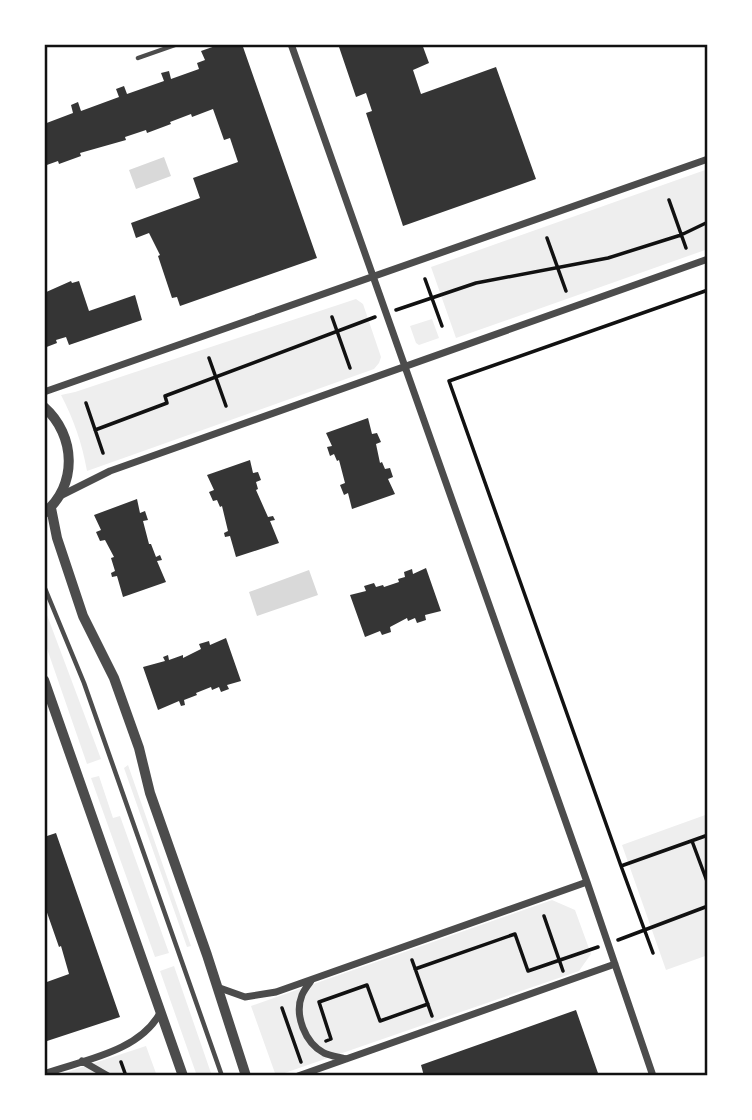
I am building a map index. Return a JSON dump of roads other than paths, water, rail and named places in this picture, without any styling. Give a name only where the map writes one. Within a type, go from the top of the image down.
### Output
[{"type":"street","points":[[291,44],[653,1076]]},
{"type":"street","points":[[44,392],[708,159]]},
{"type":"street","points":[[246,1076],[150,793],[139,748],[114,678],[89,630],[47,510],[60,496],[110,471],[708,259]]},
{"type":"street","points":[[44,407],[62,430],[69,452],[68,475],[60,496]]},
{"type":"street","points":[[44,680],[183,1076]]},
{"type":"street","points":[[217,987],[234,995],[258,996],[311,980],[587,882]]},
{"type":"street","points":[[298,1076],[615,964]]},
{"type":"street","points":[[311,980],[302,995],[299,1010],[306,1035],[314,1046],[324,1053],[345,1059]]},
{"type":"street","points":[[44,1074],[132,1044],[154,1025],[160,1013]]},
{"type":"street","points":[[82,1061],[108,1076]]},
{"type":"lane","points":[[138,58],[178,44]]},
{"type":"lane","points":[[44,586],[84,683],[222,1076]]}]
